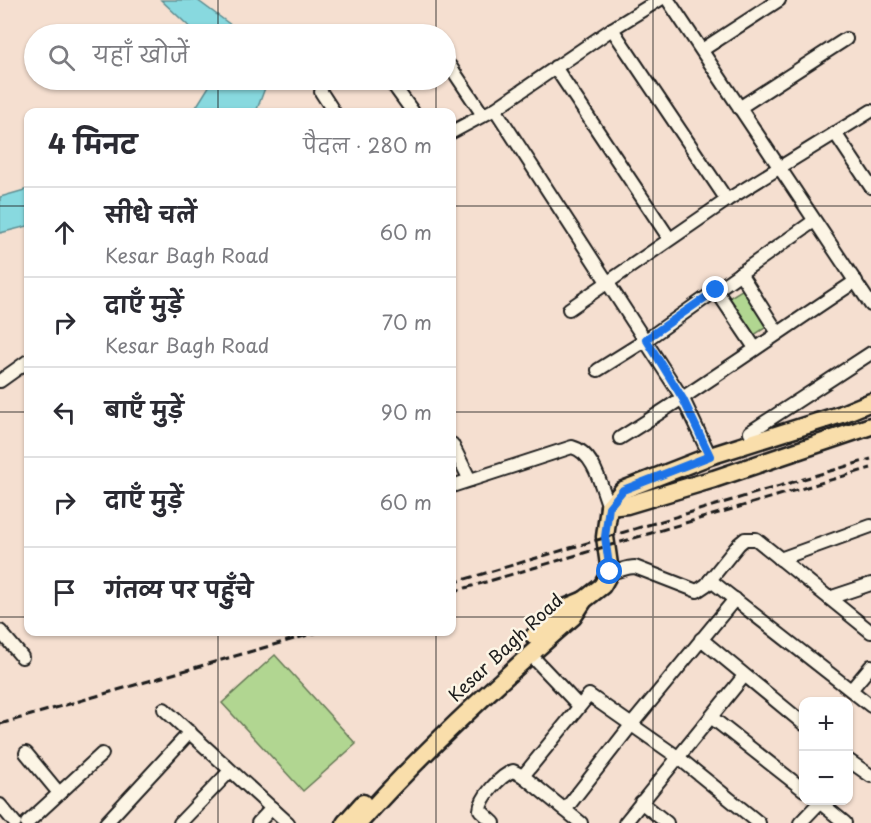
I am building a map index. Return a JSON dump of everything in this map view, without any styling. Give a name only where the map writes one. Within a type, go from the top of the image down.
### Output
[{"type":"main road","points":[[610,572],[605,537],[609,507],[623,490],[710,456],[842,414],[871,402]]},
{"type":"main road","points":[[609,507],[627,505],[714,479],[871,426]]},
{"type":"main road","name":"Kesar Bagh Road","points":[[359,823],[390,788],[471,707],[573,617],[584,600],[602,586],[610,572]]},
{"type":"main road","points":[[345,823],[383,781],[480,685],[565,608],[584,600]]},
{"type":"street","points":[[456,130],[495,109],[555,66],[659,0]]},
{"type":"street","points":[[668,0],[871,305]]},
{"type":"street","points":[[702,50],[779,0]]},
{"type":"street","points":[[612,29],[727,200]]},
{"type":"street","points":[[739,108],[846,39]]},
{"type":"street","points":[[555,66],[669,238]]},
{"type":"street","points":[[456,75],[483,115]]},
{"type":"street","points":[[397,90],[410,108]]},
{"type":"street","points":[[321,92],[331,108]]},
{"type":"street","points":[[495,109],[646,339],[683,399],[710,456]]},
{"type":"street","points":[[569,309],[608,284],[669,238],[871,111]]},
{"type":"street","points":[[835,133],[871,187]]},
{"type":"street","points":[[598,370],[814,222]]},
{"type":"street","points":[[740,273],[778,333]]},
{"type":"street","points":[[620,438],[683,399],[856,281]]},
{"type":"street","points":[[716,290],[755,348]]},
{"type":"street","points":[[750,432],[871,353]]},
{"type":"street","points":[[0,381],[24,364]]},
{"type":"street","points":[[456,485],[566,447],[572,447],[586,454],[609,507]]},
{"type":"street","points":[[456,452],[470,480]]},
{"type":"street","points":[[780,559],[871,526]]},
{"type":"street","points":[[610,572],[620,572],[625,567],[635,567],[693,591],[701,590],[745,539],[756,539],[871,632]]},
{"type":"street","points":[[710,580],[871,706]]},
{"type":"street","points":[[829,598],[871,584]]},
{"type":"street","points":[[565,810],[735,599]]},
{"type":"street","points":[[0,631],[22,657]]},
{"type":"street","points":[[701,639],[799,720]]},
{"type":"street","points":[[530,654],[579,706]]},
{"type":"street","points":[[851,690],[871,666]]},
{"type":"street","points":[[625,823],[744,676]]},
{"type":"street","points":[[523,776],[589,695],[679,758],[759,823]]},
{"type":"street","points":[[164,709],[288,823]]},
{"type":"street","points":[[711,717],[799,786]]},
{"type":"street","points":[[106,823],[190,732]]},
{"type":"street","points":[[26,753],[59,793]]},
{"type":"street","points":[[27,823],[102,753]]},
{"type":"street","points":[[853,765],[871,776]]},
{"type":"street","points":[[180,823],[230,771]]},
{"type":"street","points":[[490,822],[480,810],[481,802],[509,772],[513,771],[523,776],[581,823]]},
{"type":"street","points":[[641,802],[668,823]]},
{"type":"street","points":[[0,805],[15,823]]},
{"type":"street","points":[[800,823],[816,805]]},
{"type":"street","points":[[825,805],[845,823]]},
{"type":"street","points":[[258,823],[272,808]]},
{"type":"green space","points":[[745,288],[768,326],[751,337],[727,299]]},
{"type":"green space","points":[[275,655],[356,744],[303,791],[222,703]]},
{"type":"water","points":[[161,0],[197,0],[229,24],[186,24]]},
{"type":"water","points":[[207,90],[264,90],[258,108],[196,108]]},
{"type":"water","points":[[24,190],[24,227],[0,233],[0,197]]},
{"type":"railway","points":[[456,582],[871,459]]},
{"type":"railway","points":[[456,591],[871,468]]},
{"type":"railway","points":[[0,724],[304,636]]},
{"type":"route","points":[[610,572],[605,537],[609,507],[623,490],[710,456],[683,399],[646,339],[716,290]]}]
